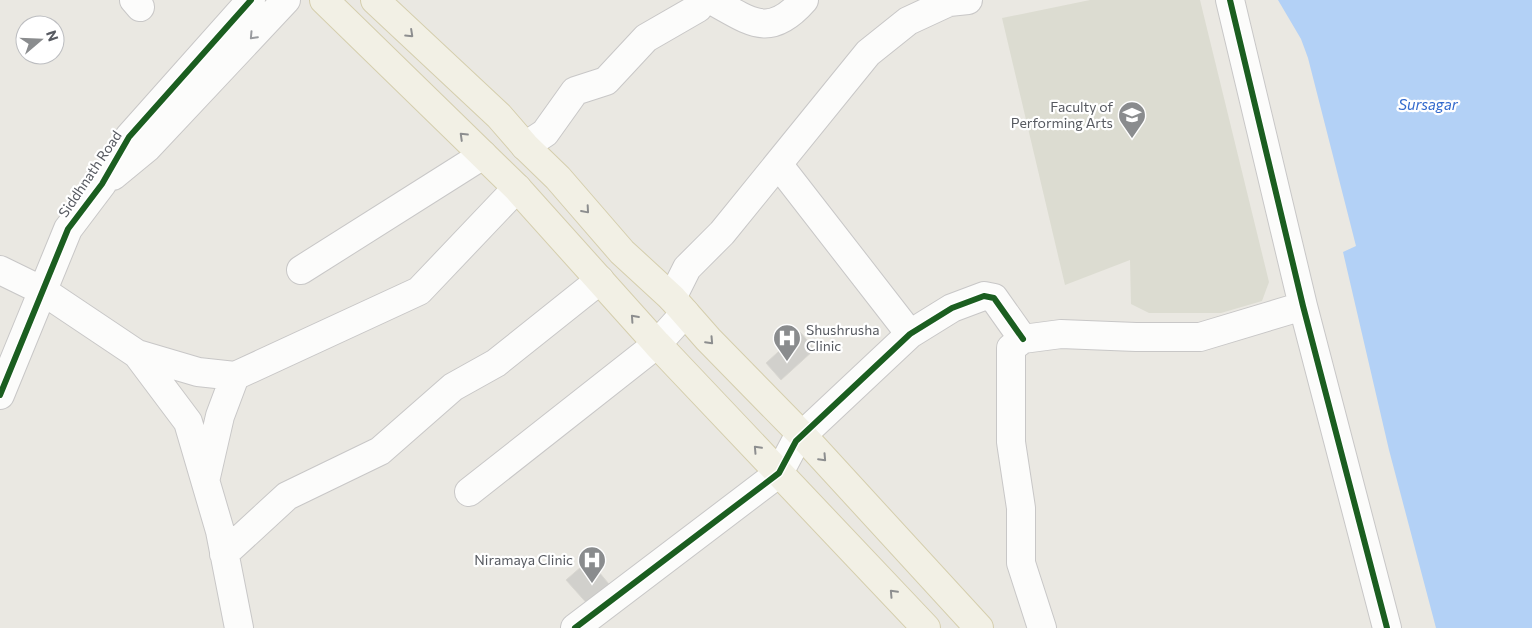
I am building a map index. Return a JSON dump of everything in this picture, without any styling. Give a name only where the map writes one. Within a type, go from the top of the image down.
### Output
[{"type":"main road","points":[[324,0],[523,195],[657,344],[926,628]]},
{"type":"main road","points":[[375,0],[558,178],[622,252],[679,305],[802,435],[979,628]]},
{"type":"main road","points":[[483,155],[517,137]]},
{"type":"main road","points":[[523,195],[558,178]]},
{"type":"street","name":"Siddhnath Road","points":[[0,395],[68,229],[102,184],[128,137],[251,0]]},
{"type":"street","name":"Siddhnath Road","points":[[102,184],[147,148],[286,0]]},
{"type":"street","points":[[517,137],[545,133],[575,91],[606,81],[646,38],[698,8],[698,0]]},
{"type":"street","points":[[711,0],[755,24],[780,21],[804,0]]},
{"type":"street","points":[[1230,0],[1303,306],[1387,628]]},
{"type":"street","points":[[469,492],[657,344],[679,305],[687,268],[722,233],[868,53],[908,21],[955,1]]},
{"type":"street","points":[[301,270],[483,155]]},
{"type":"street","points":[[778,164],[910,334]]},
{"type":"street","points":[[0,270],[43,291],[137,354],[198,372],[235,376],[419,291],[523,195]]},
{"type":"street","points":[[224,554],[287,496],[380,451],[453,387],[496,363],[600,280]]},
{"type":"street","points":[[575,628],[779,472],[796,441],[910,334],[952,308],[984,296],[994,298],[1023,339]]},
{"type":"street","points":[[1042,628],[1021,563],[1021,508],[1011,442],[1011,348],[1023,339],[1061,334],[1200,337],[1303,306]]},
{"type":"street","points":[[137,354],[188,422],[224,554],[239,628]]},
{"type":"street","points":[[205,481],[220,416],[235,376]]},
{"type":"shaded area","name":"Faculty of Performing Arts","points":[[1090,0],[1200,0],[1269,282],[1262,301],[1221,313],[1149,313],[1131,304],[1130,260],[1065,285],[1002,18]]},
{"type":"water","name":"Sursagar","points":[[1278,0],[1532,0],[1532,628],[1436,628],[1389,450],[1343,252],[1356,246],[1308,58],[1301,39]]},
{"type":"building","points":[[800,332],[815,349],[781,380],[766,363]]},
{"type":"building","points":[[589,560],[613,589],[591,608],[566,580]]},
{"type":"cycle path","points":[[0,395],[68,229],[102,184],[129,137],[251,0]]},
{"type":"cycle path","points":[[1230,0],[1303,306],[1387,628]]},
{"type":"cycle path","points":[[575,628],[779,473],[796,441],[910,334],[952,308],[984,296],[994,298],[1023,339]]},
{"type":"place","name":"Faculty of Performing Arts","points":[[1132,139]]},
{"type":"place","name":"Shushrusha Clinic","points":[[787,362]]},
{"type":"place","name":"Niramaya Clinic","points":[[592,584]]}]
